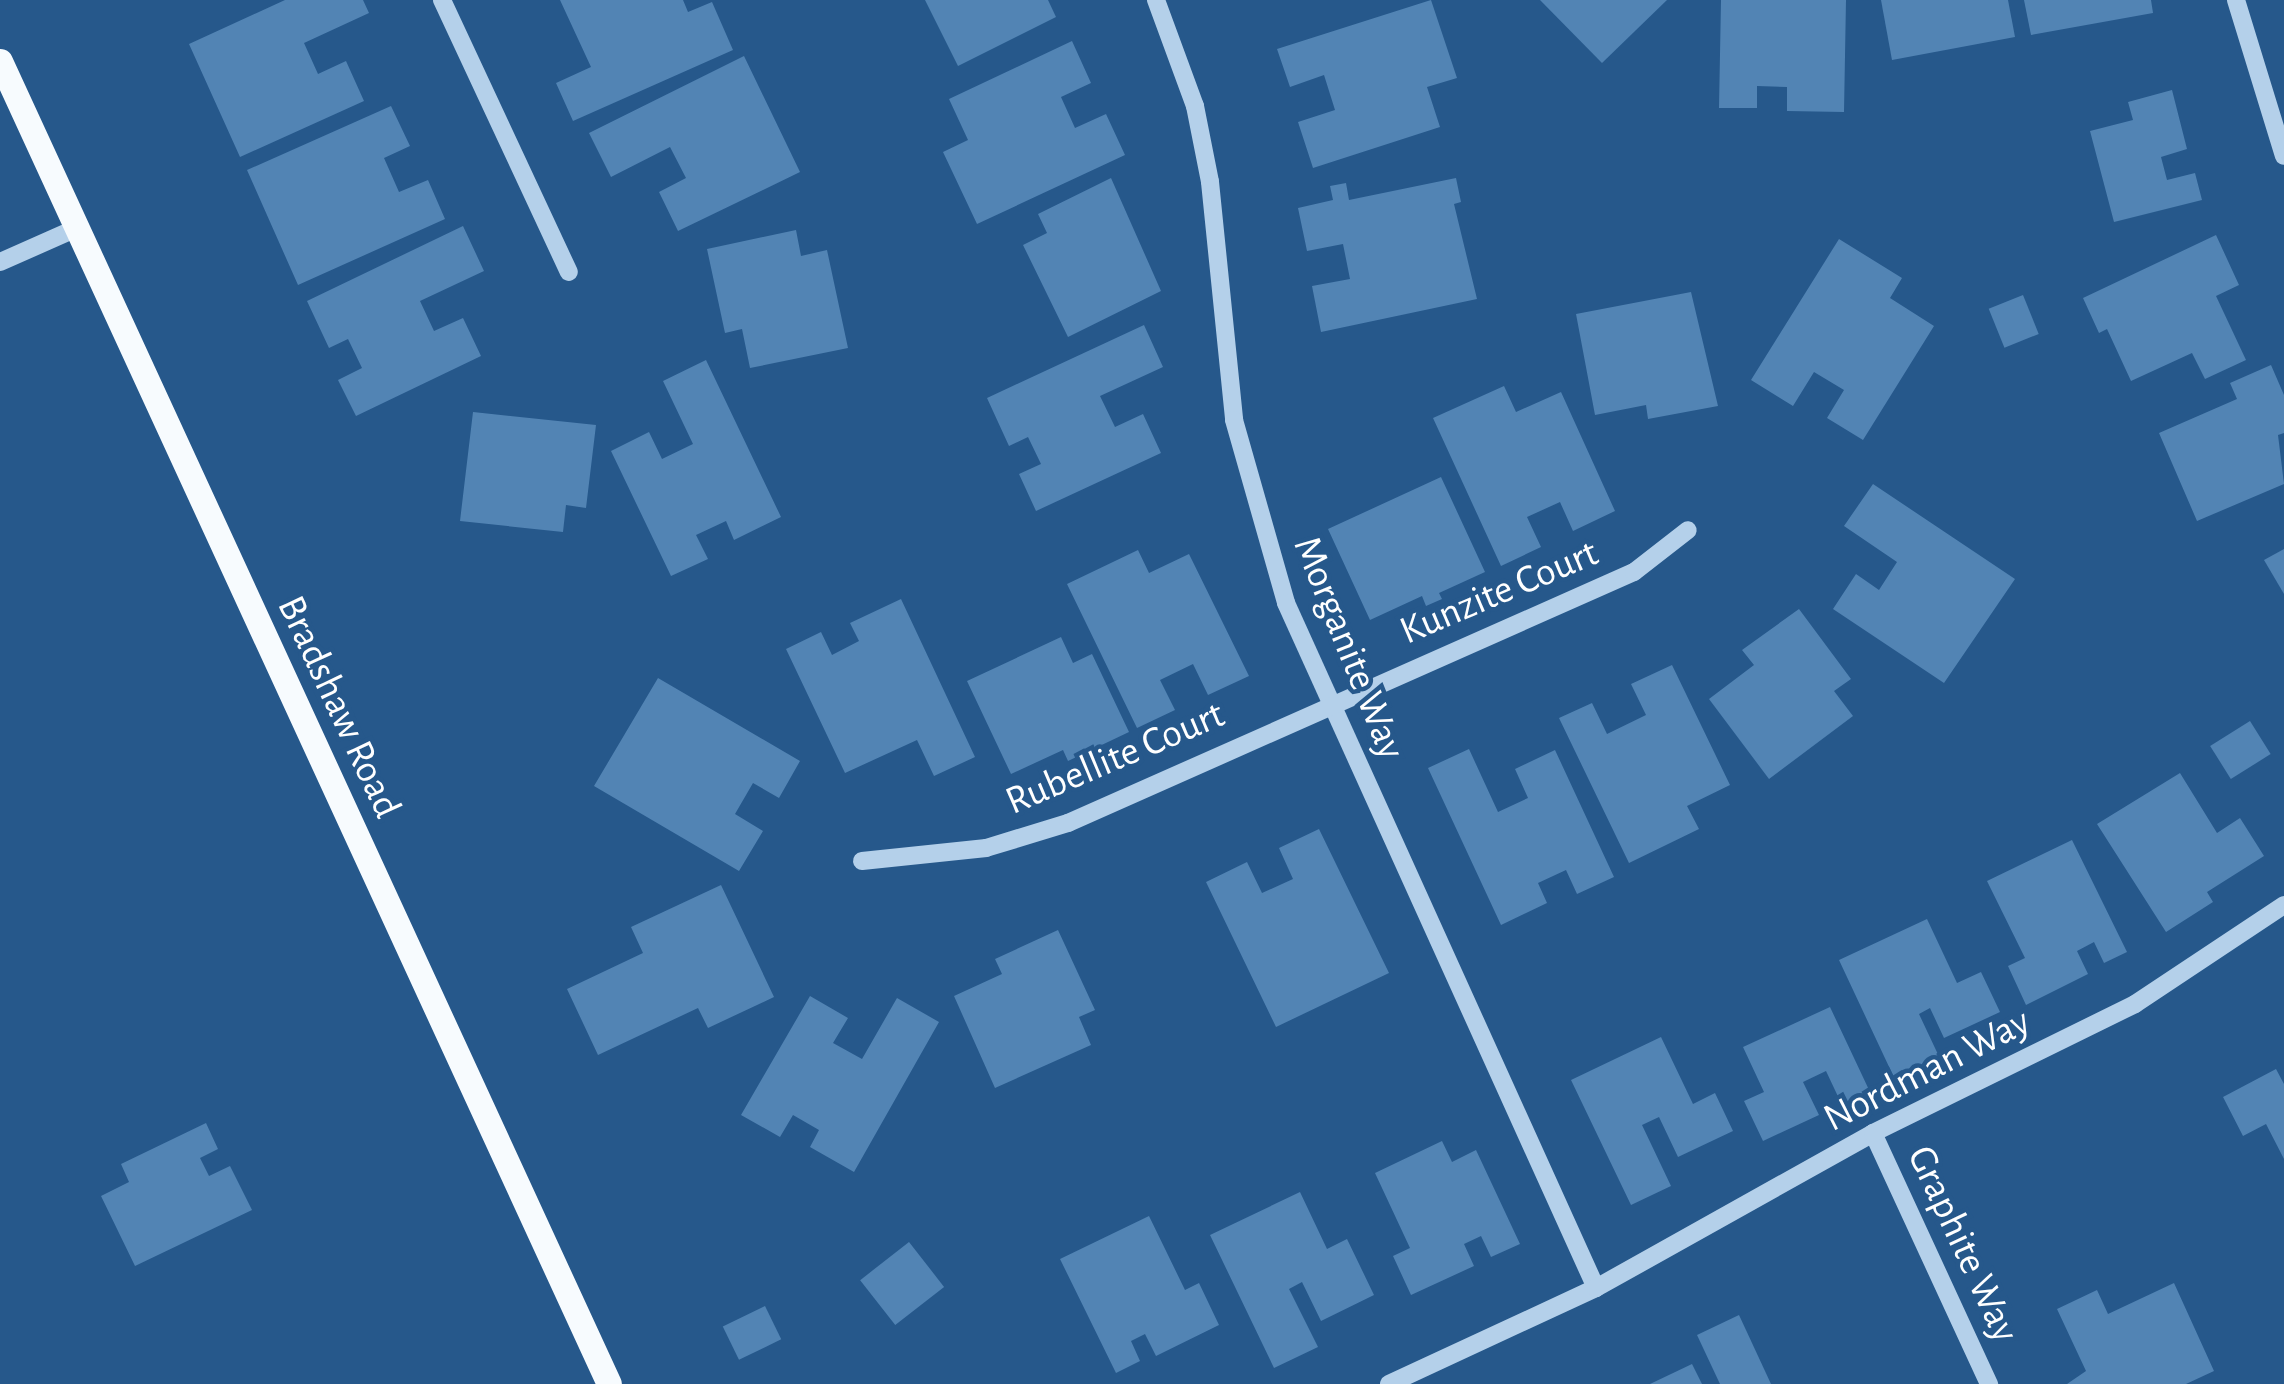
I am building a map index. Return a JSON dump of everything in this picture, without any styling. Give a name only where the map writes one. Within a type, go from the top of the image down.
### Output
[{"type":"main road","name":"Bradshaw Road","points":[[0,62],[609,1384]]},
{"type":"street","points":[[442,0],[569,272]]},
{"type":"street","name":"Morganite Way","points":[[1156,0],[1198,125],[1234,420],[1256,512],[1330,703],[1596,1288]]},
{"type":"street","points":[[2236,0],[2284,156]]},
{"type":"street","points":[[0,262],[77,228]]},
{"type":"street","name":"Kunzite Court","points":[[1330,703],[1634,572],[1688,530]]},
{"type":"street","name":"Rubellite Court","points":[[862,860],[986,848],[1068,823],[1330,703]]},
{"type":"street","name":"Nordman Way","points":[[1390,1384],[1596,1288],[1872,1134],[2135,1004],[2284,905]]},
{"type":"street","name":"Graphite Way","points":[[1872,1134],[1989,1384]]},
{"type":"building","points":[[285,0],[363,0],[369,13],[304,43],[318,74],[346,61],[364,101],[240,157],[189,44]]},
{"type":"building","points":[[560,0],[683,0],[688,12],[712,2],[733,50],[573,121],[556,83],[591,67]]},
{"type":"building","points":[[925,0],[1048,0],[1056,17],[958,66]]},
{"type":"building","points":[[1431,0],[1457,78],[1427,87],[1440,127],[1313,168],[1298,122],[1335,110],[1324,75],[1290,87],[1277,49]]},
{"type":"building","points":[[1540,0],[1667,0],[1602,63]]},
{"type":"building","points":[[1721,0],[1846,0],[1844,112],[1787,111],[1787,87],[1757,86],[1757,108],[1719,108]]},
{"type":"building","points":[[1881,0],[2008,0],[2015,37],[1892,60]]},
{"type":"building","points":[[2024,0],[2151,0],[2153,13],[2031,35]]},
{"type":"building","points":[[1072,41],[1091,83],[1061,97],[1075,128],[1106,114],[1125,155],[977,224],[943,152],[968,140],[949,99]]},
{"type":"building","points":[[744,56],[800,172],[678,231],[659,192],[686,178],[670,147],[611,177],[589,133]]},
{"type":"building","points":[[2172,90],[2187,149],[2161,157],[2167,180],[2195,173],[2202,200],[2114,222],[2090,131],[2133,120],[2128,102]]},
{"type":"building","points":[[391,106],[410,146],[384,158],[399,192],[428,180],[445,219],[298,285],[247,170]]},
{"type":"building","points":[[1111,178],[1161,291],[1068,337],[1023,245],[1047,233],[1038,214]]},
{"type":"building","points":[[1456,178],[1461,202],[1454,204],[1477,299],[1321,332],[1312,286],[1350,279],[1343,244],[1307,251],[1298,208],[1333,200],[1330,186],[1346,183],[1349,200]]},
{"type":"building","points":[[463,226],[484,271],[420,301],[434,331],[463,318],[481,356],[356,416],[338,380],[362,368],[348,339],[329,348],[307,301]]},
{"type":"building","points":[[796,230],[801,256],[827,250],[848,348],[750,368],[742,329],[725,333],[707,249]]},
{"type":"building","points":[[2216,235],[2239,285],[2216,296],[2246,360],[2205,379],[2192,353],[2131,381],[2107,329],[2099,333],[2083,298]]},
{"type":"building","points":[[1839,239],[1902,278],[1890,298],[1934,326],[1863,440],[1827,418],[1844,390],[1814,372],[1793,406],[1751,380]]},
{"type":"building","points":[[1691,292],[1718,406],[1648,419],[1646,405],[1595,415],[1576,314]]},
{"type":"building","points":[[2023,295],[2039,334],[2004,348],[1989,309]]},
{"type":"building","points":[[1144,325],[1163,367],[1100,396],[1115,427],[1143,414],[1161,453],[1036,511],[1019,474],[1041,464],[1028,437],[1009,446],[987,398]]},
{"type":"building","points":[[706,360],[781,517],[734,540],[726,521],[696,535],[708,559],[671,576],[611,451],[649,432],[662,459],[693,444],[663,381]]},
{"type":"building","points":[[2271,365],[2284,395],[2284,433],[2278,435],[2284,484],[2197,521],[2159,433],[2237,399],[2230,383]]},
{"type":"building","points":[[1504,386],[1516,412],[1561,392],[1615,511],[1573,531],[1560,502],[1527,517],[1541,547],[1501,566],[1433,418]]},
{"type":"building","points":[[473,412],[596,425],[586,508],[566,505],[563,532],[460,521]]},
{"type":"building","points":[[1441,477],[1485,572],[1439,593],[1442,599],[1426,606],[1422,596],[1370,620],[1328,529]]},
{"type":"building","points":[[1873,484],[2015,579],[1944,683],[1833,609],[1856,574],[1879,590],[1897,562],[1844,526]]},
{"type":"building","points":[[2284,549],[2284,594],[2264,560]]},
{"type":"building","points":[[1138,550],[1149,573],[1189,554],[1249,676],[1208,695],[1193,664],[1160,680],[1175,710],[1137,728],[1067,584]]},
{"type":"building","points":[[901,599],[975,757],[934,776],[917,740],[845,773],[786,649],[821,632],[832,655],[859,641],[850,623]]},
{"type":"building","points":[[1799,609],[1851,679],[1834,691],[1853,716],[1769,779],[1709,699],[1754,665],[1742,650]]},
{"type":"building","points":[[1061,637],[1073,663],[1092,654],[1129,732],[1068,761],[1063,750],[1011,774],[967,681]]},
{"type":"building","points":[[1672,665],[1730,785],[1687,806],[1699,829],[1629,863],[1559,718],[1592,703],[1607,734],[1646,715],[1631,684]]},
{"type":"building","points":[[658,678],[800,761],[779,798],[753,783],[735,814],[763,831],[739,871],[594,786]]},
{"type":"building","points":[[2250,721],[2271,754],[2231,779],[2210,746]]},
{"type":"building","points":[[1469,749],[1498,812],[1528,798],[1515,769],[1555,750],[1614,877],[1577,894],[1566,870],[1538,883],[1547,903],[1501,925],[1428,768]]},
{"type":"building","points":[[2180,773],[2217,833],[2240,818],[2264,856],[2207,892],[2213,902],[2166,932],[2097,824]]},
{"type":"building","points":[[1319,829],[1389,973],[1276,1027],[1206,882],[1247,862],[1262,893],[1293,879],[1279,848]]},
{"type":"building","points":[[2072,840],[2127,952],[2104,963],[2094,942],[2077,951],[2088,974],[2026,1005],[2008,966],[2025,958],[1987,881]]},
{"type":"building","points":[[721,885],[774,997],[708,1028],[698,1008],[598,1055],[567,989],[643,953],[631,927]]},
{"type":"building","points":[[1927,919],[1957,983],[1981,972],[2000,1012],[1944,1038],[1930,1008],[1919,1014],[1943,1065],[1898,1086],[1839,960]]},
{"type":"building","points":[[1058,930],[1095,1010],[1079,1017],[1091,1045],[995,1088],[954,996],[1002,974],[995,959]]},
{"type":"building","points":[[810,996],[848,1018],[833,1043],[862,1059],[897,998],[939,1022],[854,1172],[810,1147],[819,1130],[793,1115],[780,1137],[741,1115]]},
{"type":"building","points":[[1830,1007],[1870,1092],[1842,1105],[1826,1071],[1803,1082],[1819,1115],[1763,1141],[1744,1101],[1764,1092],[1743,1047]]},
{"type":"building","points":[[1661,1037],[1693,1104],[1715,1093],[1733,1131],[1678,1157],[1659,1117],[1642,1125],[1671,1186],[1631,1205],[1571,1080]]},
{"type":"building","points":[[2276,1069],[2284,1084],[2284,1159],[2266,1124],[2243,1136],[2223,1097]]},
{"type":"building","points":[[206,1123],[218,1149],[200,1158],[209,1176],[230,1166],[252,1210],[135,1266],[101,1196],[129,1182],[121,1164]]},
{"type":"building","points":[[1442,1141],[1452,1162],[1476,1150],[1520,1244],[1491,1257],[1481,1236],[1464,1244],[1474,1266],[1411,1295],[1393,1256],[1410,1248],[1375,1173]]},
{"type":"building","points":[[1300,1192],[1327,1249],[1347,1239],[1374,1295],[1321,1321],[1302,1282],[1289,1289],[1318,1347],[1274,1368],[1210,1235]]},
{"type":"building","points":[[1149,1216],[1185,1290],[1199,1283],[1219,1325],[1156,1356],[1145,1334],[1131,1341],[1140,1361],[1116,1373],[1060,1259]]},
{"type":"building","points":[[909,1242],[944,1287],[895,1325],[860,1280]]},
{"type":"building","points":[[2174,1283],[2214,1371],[2186,1384],[2067,1384],[2086,1371],[2057,1309],[2097,1290],[2108,1314]]},
{"type":"building","points":[[765,1306],[781,1339],[739,1360],[723,1327]]},
{"type":"building","points":[[1739,1315],[1771,1384],[1720,1384],[1697,1335]]},
{"type":"building","points":[[1692,1364],[1702,1384],[1650,1384]]}]
